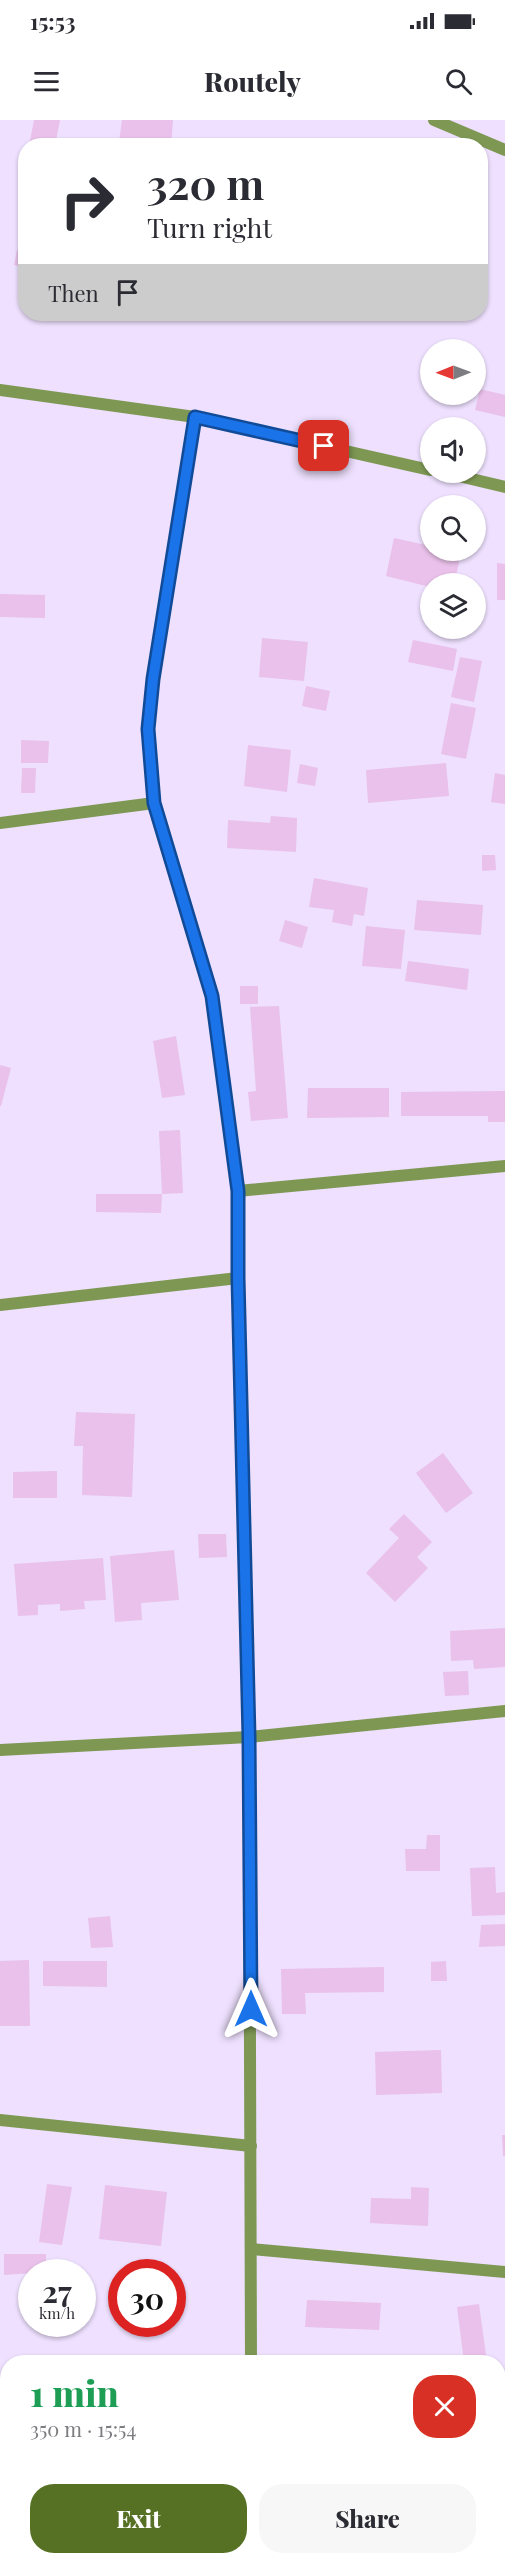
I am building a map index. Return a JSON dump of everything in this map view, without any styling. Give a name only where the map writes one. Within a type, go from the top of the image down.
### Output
[{"type":"street","points":[[434,120],[477,138]]},
{"type":"street","points":[[488,143],[505,150]]},
{"type":"street","points":[[0,390],[195,417],[420,468]]},
{"type":"street","points":[[195,417],[153,679],[148,729],[154,803],[212,996],[238,1191],[249,1737],[251,2355]]},
{"type":"street","points":[[486,482],[505,487]]},
{"type":"street","points":[[0,823],[154,803]]},
{"type":"street","points":[[238,1191],[505,1166]]},
{"type":"street","points":[[0,1305],[238,1278]]},
{"type":"street","points":[[0,1750],[249,1737],[505,1711]]},
{"type":"street","points":[[0,2120],[252,2146]]},
{"type":"street","points":[[252,2249],[505,2272]]},
{"type":"building","points":[[34,120],[60,120],[57,138],[31,138]]},
{"type":"building","points":[[122,120],[173,120],[172,138],[120,138]]},
{"type":"building","points":[[17,250],[18,250],[18,266],[14,265]]},
{"type":"building","points":[[486,390],[505,395],[505,417],[475,410],[476,405],[486,405]]},
{"type":"building","points":[[394,538],[420,544],[420,561],[459,561],[457,573],[420,573],[420,584],[386,576]]},
{"type":"building","points":[[497,563],[505,564],[505,600],[497,600]]},
{"type":"building","points":[[0,594],[45,595],[45,618],[0,617]]},
{"type":"building","points":[[262,638],[308,642],[304,681],[259,677]]},
{"type":"building","points":[[413,640],[457,649],[453,671],[408,662]]},
{"type":"building","points":[[460,657],[482,661],[474,702],[451,697]]},
{"type":"building","points":[[306,686],[330,691],[326,711],[302,706]]},
{"type":"building","points":[[451,703],[476,708],[466,759],[441,754]]},
{"type":"building","points":[[21,740],[49,741],[48,763],[21,763]]},
{"type":"building","points":[[248,745],[291,750],[287,792],[244,786]]},
{"type":"building","points":[[446,763],[449,796],[368,803],[366,770]]},
{"type":"building","points":[[300,764],[318,768],[315,786],[297,783]]},
{"type":"building","points":[[22,768],[36,768],[35,793],[21,793]]},
{"type":"building","points":[[495,773],[505,775],[505,804],[491,802]]},
{"type":"building","points":[[271,816],[297,818],[296,852],[227,848],[228,820],[270,823]]},
{"type":"building","points":[[482,855],[495,855],[496,870],[482,871]]},
{"type":"building","points":[[314,878],[368,888],[364,916],[354,914],[352,926],[332,922],[334,910],[309,907]]},
{"type":"building","points":[[417,900],[483,905],[481,935],[414,930]]},
{"type":"building","points":[[285,920],[308,927],[302,948],[279,941]]},
{"type":"building","points":[[366,926],[405,930],[401,969],[362,966]]},
{"type":"building","points":[[408,961],[469,969],[467,990],[405,981]]},
{"type":"building","points":[[240,986],[258,986],[258,1004],[240,1004]]},
{"type":"building","points":[[279,1006],[288,1118],[251,1121],[248,1092],[256,1091],[250,1007]]},
{"type":"building","points":[[176,1036],[185,1095],[162,1098],[153,1041]]},
{"type":"building","points":[[0,1065],[11,1068],[1,1106],[0,1106]]},
{"type":"building","points":[[308,1088],[389,1088],[389,1117],[307,1118]]},
{"type":"building","points":[[505,1091],[505,1122],[488,1122],[488,1116],[401,1116],[401,1092]]},
{"type":"building","points":[[180,1130],[183,1193],[162,1194],[159,1131]]},
{"type":"building","points":[[96,1194],[162,1194],[161,1213],[96,1212]]},
{"type":"building","points":[[76,1412],[135,1414],[132,1497],[82,1495],[83,1446],[74,1446]]},
{"type":"building","points":[[443,1453],[473,1493],[446,1513],[416,1473]]},
{"type":"building","points":[[57,1471],[57,1498],[13,1498],[13,1472]]},
{"type":"building","points":[[404,1514],[432,1542],[417,1557],[428,1568],[395,1602],[366,1573],[399,1538],[389,1529]]},
{"type":"building","points":[[198,1534],[226,1534],[227,1557],[199,1558]]},
{"type":"building","points":[[174,1550],[179,1600],[141,1603],[142,1620],[115,1622],[110,1556]]},
{"type":"building","points":[[103,1558],[106,1600],[84,1601],[85,1609],[60,1611],[60,1604],[38,1605],[38,1615],[18,1616],[14,1564]]},
{"type":"building","points":[[505,1628],[505,1667],[474,1669],[473,1660],[451,1661],[450,1631]]},
{"type":"building","points":[[468,1671],[469,1695],[445,1696],[443,1672]]},
{"type":"building","points":[[427,1835],[440,1835],[440,1871],[406,1871],[405,1849],[426,1849]]},
{"type":"building","points":[[495,1867],[496,1893],[505,1892],[505,1915],[472,1916],[470,1868]]},
{"type":"building","points":[[110,1916],[113,1947],[91,1948],[88,1918]]},
{"type":"building","points":[[505,1924],[505,1946],[479,1947],[481,1925]]},
{"type":"building","points":[[29,1960],[30,2026],[0,2026],[0,1961]]},
{"type":"building","points":[[43,1961],[107,1961],[107,1987],[43,1986]]},
{"type":"building","points":[[446,1961],[447,1981],[431,1981],[431,1962]]},
{"type":"building","points":[[384,1967],[384,1992],[305,1993],[306,2014],[282,2014],[281,1969]]},
{"type":"building","points":[[441,2050],[442,2093],[376,2095],[375,2052]]},
{"type":"building","points":[[502,2135],[505,2135],[505,2156],[503,2156]]},
{"type":"building","points":[[47,2184],[72,2187],[62,2245],[39,2242]]},
{"type":"building","points":[[105,2185],[167,2192],[161,2246],[99,2239]]},
{"type":"building","points":[[411,2187],[429,2188],[428,2226],[370,2223],[371,2198],[411,2199]]},
{"type":"building","points":[[4,2254],[46,2254],[46,2259],[18,2259],[18,2274],[4,2275]]},
{"type":"building","points":[[307,2300],[381,2303],[379,2330],[305,2327]]},
{"type":"building","points":[[479,2304],[486,2355],[463,2355],[457,2307]]},
{"type":"route","points":[[251,2009],[249,1737],[238,1191],[212,996],[162,836],[154,803],[148,729],[153,679],[195,417],[324,446]]}]
